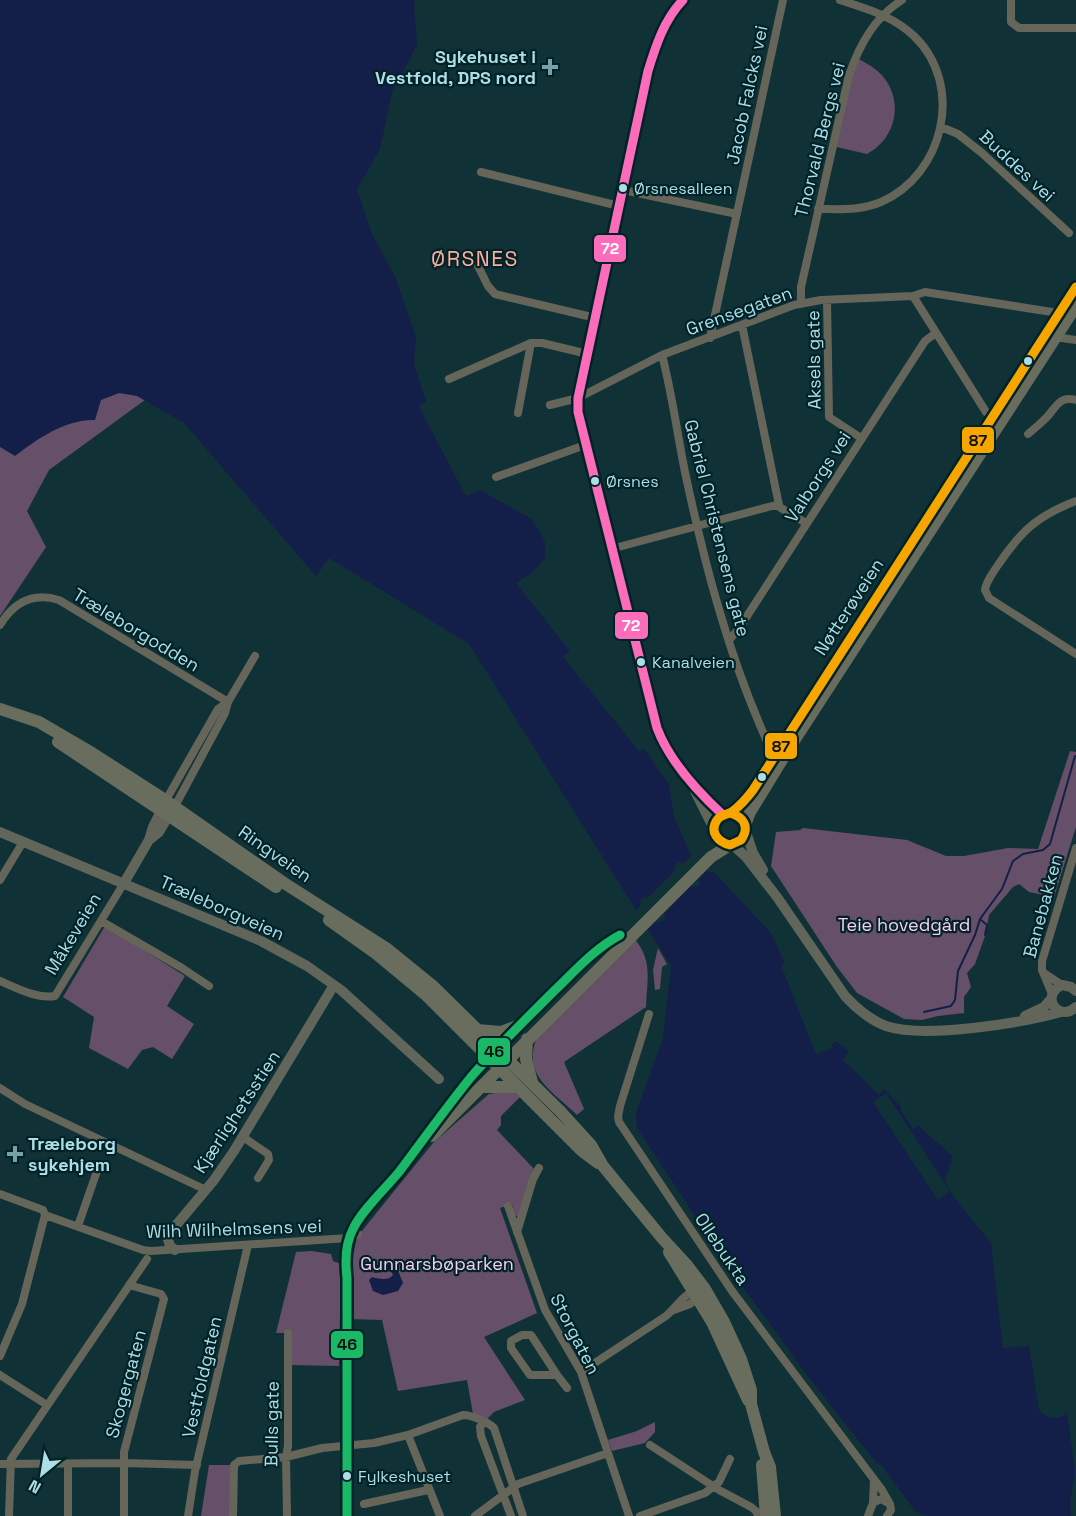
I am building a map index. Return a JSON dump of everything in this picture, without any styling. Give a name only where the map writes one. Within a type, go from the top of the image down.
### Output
[{"type":"main road","points":[[997,418],[1076,287]]},
{"type":"main road","points":[[997,418],[1076,306]]},
{"type":"main road","name":"Nøtterøveien","points":[[727,814],[753,790],[997,418]]},
{"type":"main road","name":"Nøtterøveien","points":[[746,828],[750,812],[997,418]]},
{"type":"main road","name":"Ringveien","points":[[0,709],[27,717],[50,728],[363,943],[498,1059]]},
{"type":"main road","name":"Ringveien","points":[[0,715],[22,722],[46,734],[168,808],[386,948],[434,987],[477,1030],[498,1059]]},
{"type":"main road","points":[[348,1516],[345,1261],[358,1220],[402,1167],[431,1126],[512,1043],[708,854],[741,840],[746,828],[738,815],[727,814],[716,821],[708,854]]},
{"type":"main road","points":[[714,831],[720,841],[731,845]]},
{"type":"main road","points":[[402,1167],[482,1087],[519,1025],[592,954],[628,931]]},
{"type":"main road","points":[[470,1097],[498,1059],[527,1039],[628,931]]},
{"type":"main road","points":[[477,1030],[501,1032],[519,1025]]},
{"type":"main road","points":[[527,1039],[526,1059],[532,1083]]},
{"type":"main road","points":[[498,1059],[532,1083],[591,1145],[603,1166],[662,1238],[698,1294],[724,1322],[751,1390],[751,1404],[770,1467],[775,1516]]},
{"type":"main road","points":[[498,1059],[518,1087],[582,1151],[603,1166]]},
{"type":"main road","points":[[482,1087],[518,1087]]},
{"type":"main road","points":[[764,1452],[762,1465],[766,1516]]},
{"type":"street","points":[[683,0],[668,20],[651,60],[578,398],[578,412],[657,728],[669,753],[688,778],[727,814]]},
{"type":"street","name":"Jacob Falcks vei","points":[[710,338],[783,0]]},
{"type":"street","points":[[818,209],[864,208],[893,196],[922,170],[934,150],[941,127],[943,106],[941,88],[922,45],[891,18],[840,0]]},
{"type":"street","name":"Thorvald Bergs vei","points":[[801,304],[801,287],[849,75],[865,39],[883,14],[902,0]]},
{"type":"street","points":[[1011,0],[1011,22],[1014,26],[1019,28],[1076,28]]},
{"type":"street","name":"Buddes vei","points":[[941,127],[958,134],[982,153],[1069,234]]},
{"type":"street","points":[[481,172],[619,206]]},
{"type":"street","points":[[623,190],[737,213]]},
{"type":"street","points":[[478,266],[488,286],[495,294],[596,318]]},
{"type":"street","name":"Grensegaten","points":[[550,405],[578,398],[662,355],[801,304],[827,300],[913,296],[934,292],[1052,312]]},
{"type":"street","points":[[913,296],[986,412],[997,418]]},
{"type":"street","name":"Aksels gate","points":[[827,300],[829,417],[861,438]]},
{"type":"street","points":[[742,325],[779,505],[806,523]]},
{"type":"street","name":"Valborgs vei","points":[[729,640],[738,630],[925,341],[936,333]]},
{"type":"street","points":[[1055,337],[1076,340]]},
{"type":"street","points":[[449,379],[531,343],[542,343],[588,354]]},
{"type":"street","points":[[518,413],[531,343]]},
{"type":"street","name":"Gabriel Christensens gate","points":[[662,355],[697,526],[729,640],[766,739]]},
{"type":"street","points":[[1028,434],[1060,401],[1065,398],[1076,400]]},
{"type":"street","points":[[496,477],[585,446]]},
{"type":"street","points":[[1076,501],[1047,513],[1025,529],[994,571],[985,590],[989,598],[1076,654]]},
{"type":"street","points":[[611,549],[779,505]]},
{"type":"street","name":"Træleborgodden","points":[[0,625],[9,610],[25,600],[42,597],[59,600],[228,702]]},
{"type":"street","points":[[168,808],[218,709],[228,702],[255,656]]},
{"type":"street","points":[[688,778],[714,831]]},
{"type":"street","name":"Måkeveien","points":[[0,981],[35,994],[55,996],[149,840],[159,831],[168,808]]},
{"type":"street","name":"Banebakken","points":[[746,828],[753,853],[777,897]]},
{"type":"street","name":"Træleborgveien","points":[[0,832],[261,941],[307,966],[334,985],[439,1079]]},
{"type":"street","points":[[0,879],[23,842]]},
{"type":"street","name":"Banebakken","points":[[731,845],[746,857],[777,897],[845,996],[874,1020],[898,1029],[947,1030],[1028,1020],[1068,1012],[1076,1007]]},
{"type":"street","name":"Banebakken","points":[[1061,1012],[1055,1007],[1042,966],[1076,848]]},
{"type":"street","points":[[100,921],[209,986]]},
{"type":"street","name":"Banebakken","points":[[1044,973],[1070,986]]},
{"type":"street","name":"Kjærlighetsstien","points":[[176,1250],[170,1246],[167,1236],[206,1190],[243,1137],[334,985]]},
{"type":"street","name":"Banebakken","points":[[1014,1021],[1044,1008],[1056,988],[1070,986]]},
{"type":"street","name":"Ollebukta","points":[[649,1014],[620,1106],[619,1122],[732,1291],[890,1504]]},
{"type":"street","points":[[0,1088],[25,1104],[206,1190]]},
{"type":"street","points":[[243,1137],[266,1152],[269,1157],[258,1178]]},
{"type":"street","points":[[517,1234],[533,1179],[539,1168]]},
{"type":"street","points":[[78,1226],[97,1171]]},
{"type":"street","name":"Wilh Wilhelmsens vei","points":[[0,1194],[43,1210],[45,1215],[143,1250],[176,1250],[354,1236]]},
{"type":"street","name":"Storgaten","points":[[508,1206],[545,1310],[581,1372],[628,1516]]},
{"type":"street","points":[[0,1356],[22,1304],[45,1215]]},
{"type":"street","name":"Vestfoldgaten","points":[[188,1516],[197,1465],[248,1245]]},
{"type":"street","points":[[9,1516],[10,1464],[15,1451],[147,1259]]},
{"type":"street","name":"Skogergaten","points":[[124,1516],[124,1463],[127,1436],[164,1304],[161,1294],[129,1285]]},
{"type":"street","points":[[581,1372],[674,1310],[684,1297],[698,1294]]},
{"type":"street","name":"Bulls gate","points":[[287,1516],[285,1457],[288,1446],[288,1333]]},
{"type":"street","points":[[557,1375],[530,1375],[511,1348],[511,1341],[522,1335],[531,1335],[567,1388]]},
{"type":"street","points":[[0,1375],[47,1406]]},
{"type":"street","points":[[233,1516],[235,1463],[285,1457],[310,1450],[374,1443],[408,1435],[463,1415],[472,1415],[494,1428],[523,1516]]},
{"type":"street","points":[[483,1423],[480,1427],[481,1436],[511,1516]]},
{"type":"street","points":[[408,1435],[440,1516]]},
{"type":"street","points":[[650,1445],[751,1507],[758,1516]]},
{"type":"street","points":[[474,1516],[513,1487],[530,1479],[608,1453]]},
{"type":"street","points":[[640,1516],[693,1497],[714,1486],[725,1472],[730,1459]]},
{"type":"street","points":[[0,1464],[197,1465]]},
{"type":"street","points":[[68,1464],[68,1516]]},
{"type":"street","points":[[872,1511],[874,1480]]},
{"type":"street","points":[[364,1504],[428,1490]]},
{"type":"street","points":[[872,1511],[881,1499],[890,1504],[891,1510],[887,1516]]},
{"type":"green space","points":[[855,57],[872,66],[882,75],[891,89],[894,100],[895,110],[890,131],[876,148],[867,154],[832,146]]},
{"type":"green space","points":[[0,286],[149,397],[49,470],[27,511],[46,547],[0,616]]},
{"type":"green space","name":"Teie hovedgård","points":[[1070,751],[1076,752],[1076,827],[1054,897],[1029,892],[1019,884],[1013,887],[989,915],[985,936],[975,964],[967,973],[971,987],[964,997],[964,1013],[922,1020],[904,1019],[857,993],[837,967],[771,866],[776,832],[803,828],[907,840],[946,856],[964,856],[1008,848],[1038,849]]},
{"type":"green space","points":[[105,926],[185,976],[167,1006],[194,1024],[172,1059],[153,1047],[142,1050],[128,1069],[89,1048],[94,1017],[63,997]]},
{"type":"green space","points":[[634,938],[644,954],[648,970],[646,1007],[564,1062],[584,1109],[577,1115],[541,1080],[533,1060],[533,1049],[538,1035]]},
{"type":"green space","points":[[658,948],[667,964],[662,967],[660,989],[655,990],[653,970]]},
{"type":"green space","name":"Gunnarsbøparken","points":[[515,1093],[520,1097],[501,1116],[501,1125],[497,1130],[534,1169],[518,1217],[514,1214],[512,1204],[500,1208],[537,1313],[484,1337],[525,1400],[494,1412],[487,1419],[473,1414],[467,1380],[398,1391],[382,1320],[349,1319],[351,1264],[357,1237],[433,1143],[489,1094]]},
{"type":"green space","points":[[312,1251],[331,1254],[333,1261],[341,1264],[339,1366],[291,1365],[289,1333],[276,1333],[296,1252]]},
{"type":"green space","points":[[655,1422],[655,1432],[645,1443],[612,1451],[608,1440],[637,1431]]},
{"type":"green space","points":[[209,1465],[234,1465],[233,1516],[201,1516]]},
{"type":"water","points":[[0,0],[414,0],[417,45],[392,92],[380,149],[357,189],[372,234],[395,276],[416,337],[414,364],[426,401],[419,407],[466,496],[480,490],[532,519],[545,541],[545,558],[532,573],[516,583],[570,651],[563,657],[639,751],[644,749],[669,784],[674,817],[690,853],[709,872],[714,872],[771,933],[785,963],[781,965],[816,1054],[833,1048],[831,1045],[836,1041],[849,1051],[843,1060],[879,1095],[884,1089],[901,1107],[913,1129],[918,1126],[953,1156],[945,1180],[953,1196],[991,1243],[1003,1348],[1029,1346],[1039,1410],[1053,1418],[1060,1417],[1067,1412],[1075,1472],[1070,1502],[1071,1516],[928,1516],[916,1512],[879,1462],[877,1464],[807,1375],[734,1275],[637,1128],[636,1113],[663,1038],[671,966],[469,644],[329,558],[316,576],[184,423],[137,396],[119,393],[101,400],[95,420],[63,426],[42,437],[15,456],[0,447]],"holes":[[[886,1093],[950,1191],[938,1200],[873,1102]]]},
{"type":"water","points":[[377,1265],[393,1265],[397,1268],[403,1283],[398,1291],[383,1295],[373,1291],[369,1280],[372,1277],[386,1279],[393,1275],[391,1271],[374,1273],[373,1268]]},
{"type":"pier","points":[[694,853],[709,868],[698,880],[700,884],[695,888],[691,886],[664,914],[665,918],[661,922],[657,921],[646,931],[634,912],[641,905],[640,901],[644,897],[648,898],[675,871],[674,867],[679,862],[683,864]]},
{"type":"waterway","points":[[924,1012],[951,1006],[955,1000],[958,971],[980,919],[1002,889],[1013,861],[1023,854],[1043,850],[1050,844],[1075,756]]},
{"type":"waterway","points":[[981,920],[987,925],[985,935]]},
{"type":"transit line","name":"72","points":[[683,0],[666,24],[648,71],[578,398],[578,412],[657,728],[669,752],[685,775],[723,815]]},
{"type":"transit line","name":"87","points":[[730,813],[739,817],[745,827],[741,840],[730,845],[722,842],[716,836],[714,829],[717,820],[736,809],[753,790],[1076,287]]},
{"type":"transit line","name":"46","points":[[347,1516],[346,1259],[348,1241],[353,1229],[362,1214],[399,1172],[471,1077],[585,961],[620,935]]},
{"type":"place","name":"Sykehuset i Vestfold, DPS nord","points":[[550,67]]},
{"type":"place","name":"Ørsnesalleen","points":[[623,188]]},
{"type":"place","name":"Ørsnes","points":[[595,481]]},
{"type":"place","name":"Kanalveien","points":[[641,662]]},
{"type":"place","name":"Træleborg sykehjem","points":[[15,1154]]},
{"type":"place","name":"Fylkeshuset","points":[[347,1476]]},
{"type":"district","name":"ØRSNES","points":[[475,259]]}]
